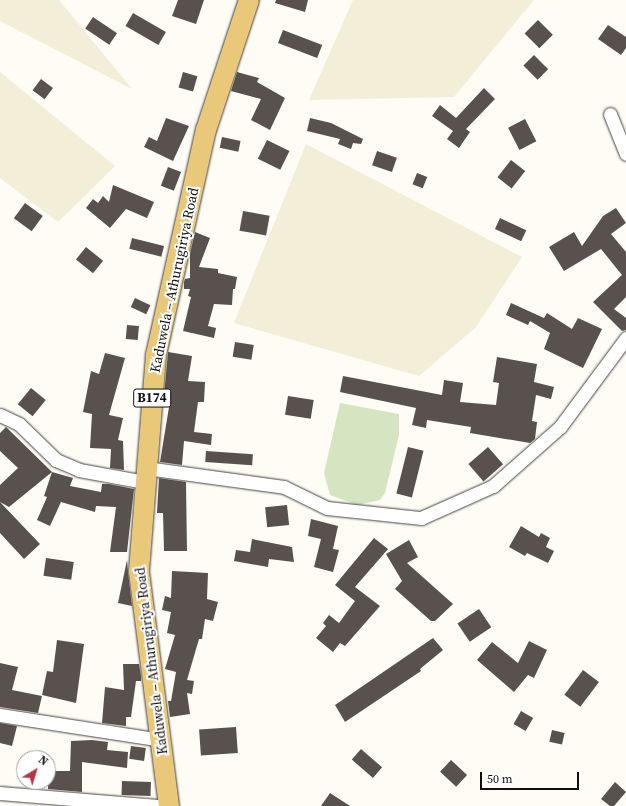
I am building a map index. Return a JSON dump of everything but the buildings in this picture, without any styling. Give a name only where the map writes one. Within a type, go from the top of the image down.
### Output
[{"type":"main road","name":"Kaduwela – Athurugiriya Road","points":[[169,806],[139,571],[145,476],[158,347],[206,130],[249,0]]},
{"type":"street","points":[[610,114],[626,154]]},
{"type":"street","points":[[0,415],[19,424],[56,460],[79,470],[284,488],[327,508],[421,518],[493,486],[560,427],[626,338]]},
{"type":"street","points":[[0,715],[161,740]]},
{"type":"street","points":[[0,793],[157,806]]},
{"type":"shaded area","points":[[0,0],[59,0],[132,89],[0,21]]},
{"type":"shaded area","points":[[353,0],[534,0],[454,97],[309,100]]},
{"type":"shaded area","points":[[0,72],[115,166],[58,222],[0,178]]},
{"type":"shaded area","points":[[306,144],[522,257],[476,327],[419,376],[234,323]]},
{"type":"green space","points":[[340,403],[399,414],[399,435],[385,493],[380,500],[357,505],[330,495],[324,473]]}]
